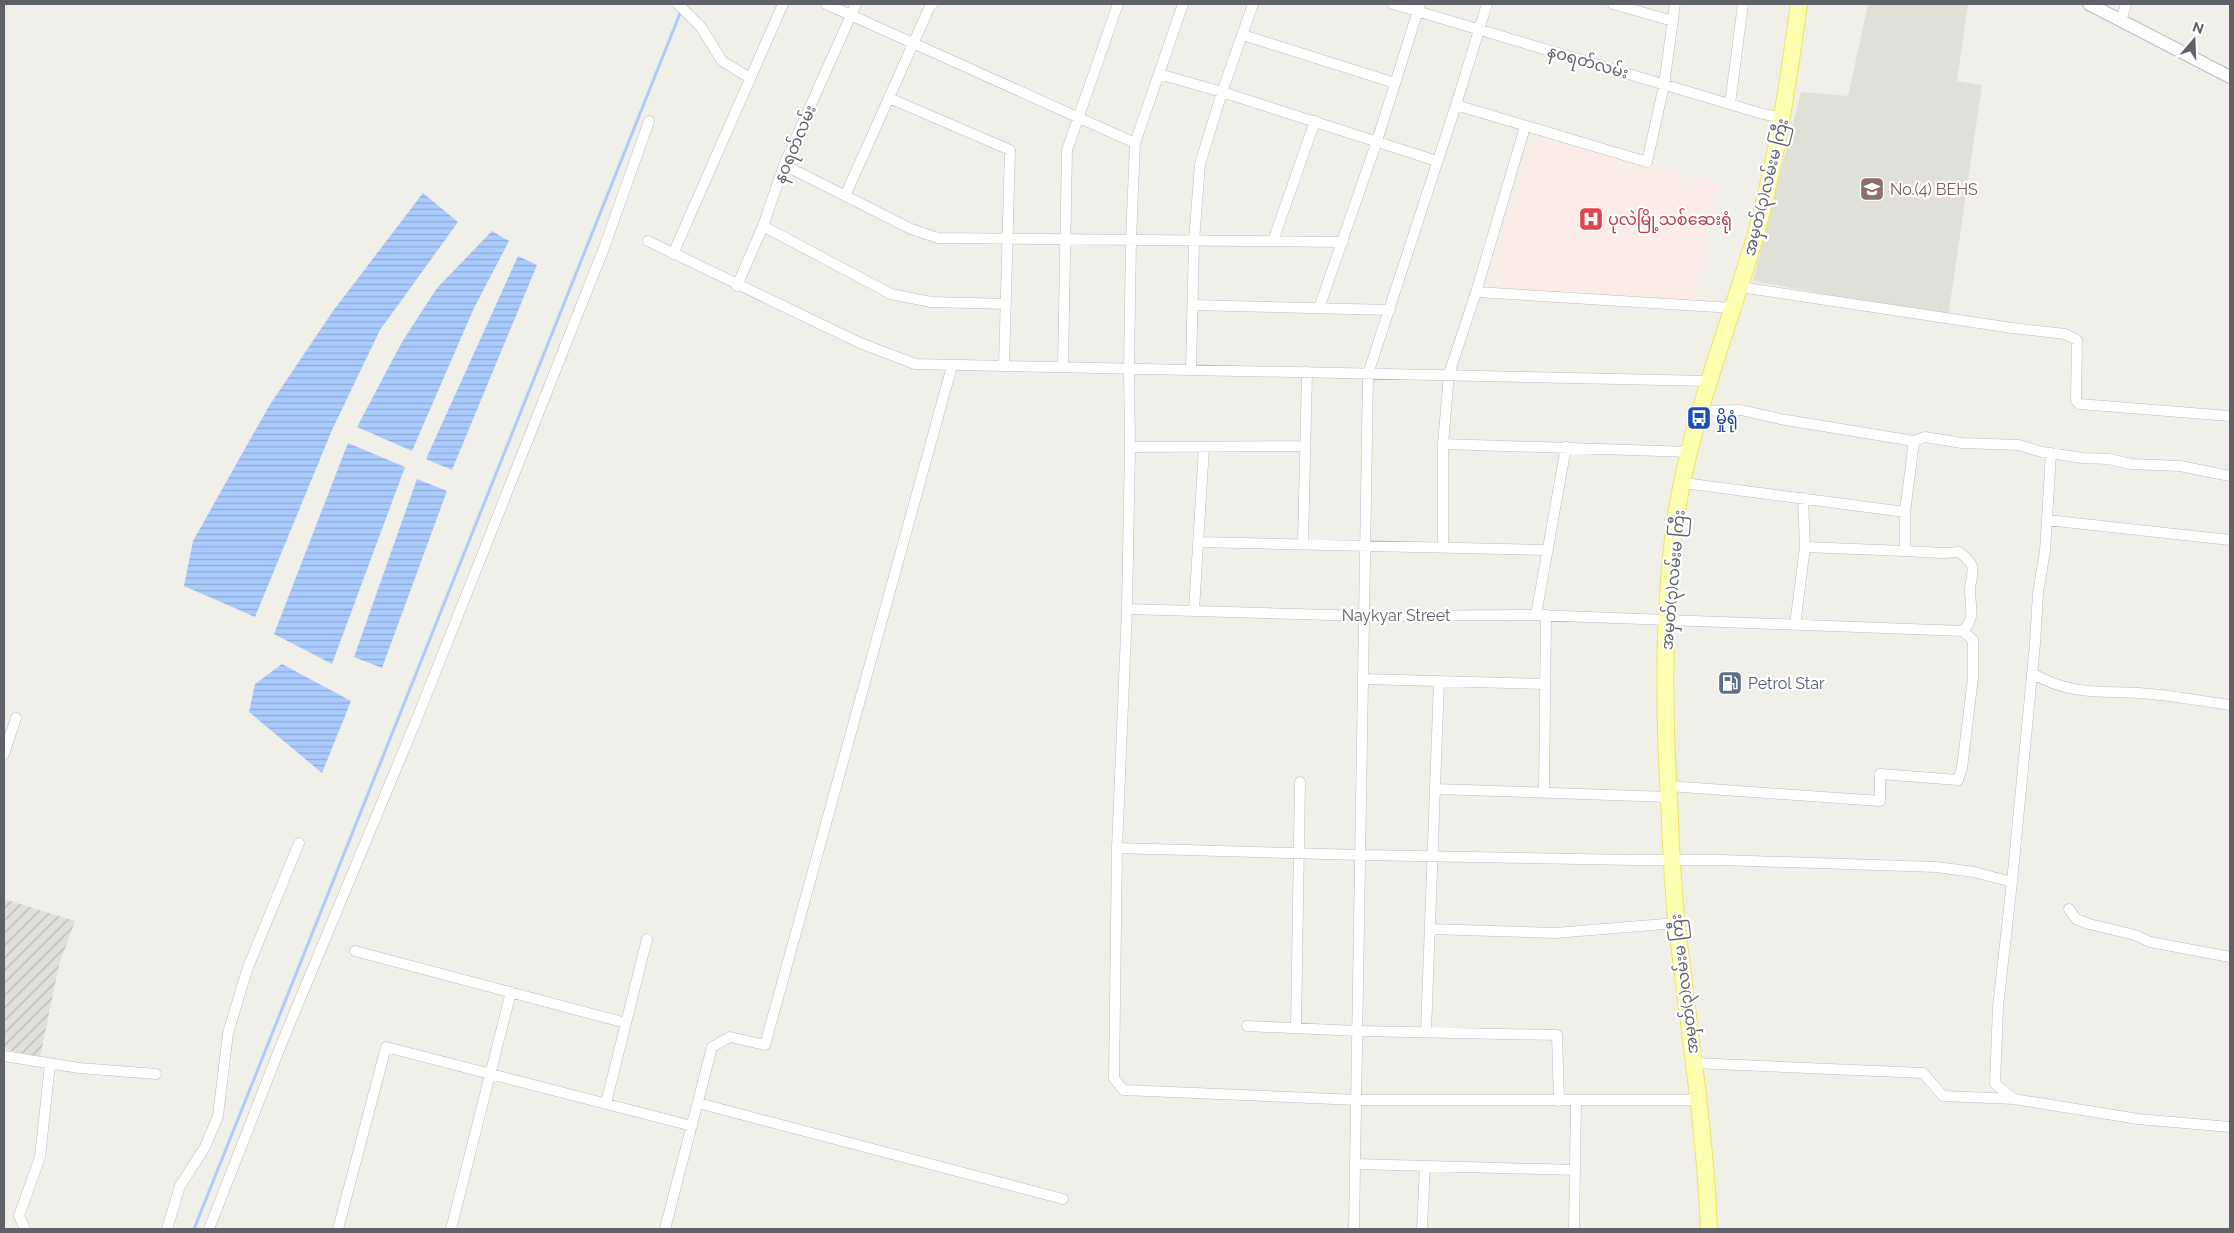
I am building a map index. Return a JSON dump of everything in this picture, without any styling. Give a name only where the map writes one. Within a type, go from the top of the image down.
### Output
[{"type":"main road","name":"အမှတ်(၃)လမ်းမ ကြီး","points":[[1709,1229],[1700,1100],[1677,924],[1671,860],[1665,717],[1665,621],[1674,534],[1684,483],[1700,411],[1734,308],[1772,172],[1784,118],[1799,4]]},
{"type":"street","points":[[678,4],[701,27],[722,61],[750,78]]},
{"type":"street","points":[[673,254],[783,4]]},
{"type":"street","points":[[826,4],[1135,144]]},
{"type":"street","name":"နဝရတ်လမ်း","points":[[738,286],[763,226],[784,165],[856,4]]},
{"type":"street","points":[[846,196],[888,98],[930,6],[933,4]]},
{"type":"street","points":[[1063,366],[1067,150],[1118,4]]},
{"type":"street","points":[[1183,4],[1135,144],[1131,240],[1127,609],[1117,848],[1114,1078],[1123,1090],[1356,1100],[1700,1100]]},
{"type":"street","points":[[1191,369],[1194,241],[1200,164],[1222,92],[1253,4]]},
{"type":"street","name":"နဝရတ်လမ်း","points":[[1393,4],[1419,8],[1479,30],[1664,85],[1784,118]]},
{"type":"street","points":[[1354,1229],[1368,374],[1487,4]]},
{"type":"street","points":[[1613,4],[1673,21]]},
{"type":"street","points":[[1456,105],[1647,162],[1664,85],[1675,4]]},
{"type":"street","points":[[1730,104],[1743,4]]},
{"type":"street","points":[[2089,4],[2230,77]]},
{"type":"street","points":[[2121,21],[2126,4]]},
{"type":"street","points":[[1320,308],[1377,141],[1419,8]]},
{"type":"street","points":[[1244,34],[1395,83]]},
{"type":"street","points":[[1159,74],[1316,121],[1438,161]]},
{"type":"street","points":[[888,98],[1010,150],[1004,365]]},
{"type":"street","points":[[209,1229],[283,1040],[418,716],[604,248],[650,121]]},
{"type":"street","points":[[1273,241],[1316,121]]},
{"type":"street","points":[[1443,548],[1443,444],[1449,374],[1476,292],[1525,127]]},
{"type":"street","points":[[784,165],[911,229],[938,238],[1343,242]]},
{"type":"street","points":[[763,226],[891,294],[931,302],[1006,304]]},
{"type":"street","points":[[648,241],[738,286],[890,356],[915,364],[1709,381]]},
{"type":"street","points":[[1740,287],[2012,328],[2065,334],[2077,340],[2076,400],[2079,404],[2230,416]]},
{"type":"street","points":[[1476,292],[1734,308]]},
{"type":"street","points":[[1193,305],[1390,310]]},
{"type":"street","points":[[665,1229],[712,1047],[730,1037],[765,1045],[952,366]]},
{"type":"street","points":[[1303,544],[1307,372]]},
{"type":"street","points":[[1700,411],[1741,410],[1780,419],[1914,441],[1924,437],[1962,443],[2019,445],[2051,453],[2131,464],[2180,466],[2230,476]]},
{"type":"street","points":[[1905,551],[1905,512],[1914,441]]},
{"type":"street","points":[[1443,444],[1691,452]]},
{"type":"street","points":[[1130,447],[1305,446]]},
{"type":"street","points":[[1194,611],[1204,447]]},
{"type":"street","points":[[1544,792],[1545,684],[1541,615],[1548,550],[1566,447]]},
{"type":"street","points":[[2014,1099],[1996,1084],[1998,1006],[2003,945],[2012,882],[2038,593],[2045,551],[2051,453]]},
{"type":"street","points":[[1684,483],[1905,512]]},
{"type":"street","points":[[1794,625],[1805,547],[1803,498]]},
{"type":"street","points":[[2046,520],[2230,540]]},
{"type":"street","points":[[1198,542],[1548,550]]},
{"type":"street","points":[[1435,789],[1544,792],[1668,792],[1880,801],[1880,774],[1958,780],[1962,768],[1973,678],[1973,640],[1963,631],[1968,626],[1972,612],[1970,590],[1973,569],[1969,561],[1959,552],[1942,553],[1805,547]]},
{"type":"street","name":"Naykyar Street","points":[[1127,609],[1364,616],[1541,615],[1963,631]]},
{"type":"street","points":[[2032,673],[2049,683],[2094,692],[2140,693],[2230,706]]},
{"type":"street","points":[[1363,679],[1545,684]]},
{"type":"street","points":[[1426,1032],[1439,681]]},
{"type":"street","points":[[4,754],[16,718]]},
{"type":"street","points":[[1296,1028],[1300,782]]},
{"type":"street","points":[[167,1229],[180,1186],[205,1147],[218,1116],[228,1033],[246,970],[299,843]]},
{"type":"street","points":[[1117,848],[1433,857],[1721,860],[1936,867],[1974,872],[2012,882]]},
{"type":"street","points":[[2069,909],[2076,919],[2089,924],[2135,935],[2150,942],[2230,957]]},
{"type":"street","points":[[1430,929],[1555,933],[1677,924]]},
{"type":"street","points":[[606,1104],[647,939]]},
{"type":"street","points":[[355,951],[626,1023]]},
{"type":"street","points":[[451,1229],[511,992]]},
{"type":"street","points":[[1247,1026],[1358,1031],[1558,1034],[1559,1101]]},
{"type":"street","points":[[338,1229],[386,1047],[692,1126]]},
{"type":"street","points":[[4,1056],[50,1064],[156,1074]]},
{"type":"street","points":[[1694,1063],[1923,1073],[1943,1096],[2014,1099],[2138,1119],[2230,1127]]},
{"type":"street","points":[[25,1229],[19,1216],[40,1157],[50,1064]]},
{"type":"street","points":[[1574,1229],[1576,1101]]},
{"type":"street","points":[[698,1103],[1062,1199]]},
{"type":"street","points":[[1356,1164],[1575,1170]]},
{"type":"street","points":[[1422,1229],[1424,1166]]},
{"type":"shaded area","name":"No.(4) BEHS","points":[[1868,4],[1968,4],[1957,81],[1982,85],[1948,317],[1753,281],[1801,92],[1848,96]]},
{"type":"shaded area","points":[[1534,136],[1718,185],[1696,300],[1487,287]]},
{"type":"shaded area","points":[[4,899],[75,921],[59,965],[40,1057],[4,1049]]},
{"type":"water","points":[[423,193],[458,222],[380,330],[332,430],[255,617],[184,586],[193,541],[269,406],[333,311]]},
{"type":"water","points":[[492,231],[509,241],[474,308],[412,451],[357,427],[402,342],[437,288]]},
{"type":"water","points":[[518,256],[537,265],[452,470],[426,459]]},
{"type":"water","points":[[348,443],[405,467],[332,664],[274,634]]},
{"type":"water","points":[[417,479],[447,491],[382,668],[354,657]]},
{"type":"water","points":[[282,664],[351,701],[322,773],[249,712],[255,684]]},
{"type":"waterway","points":[[194,1229],[681,11]]},
{"type":"place","name":"No.(4) BEHS","points":[[1872,189]]},
{"type":"place","name":"ပုလဲမြို့သစ်ဆေးရုံ","points":[[1591,219]]},
{"type":"place","name":"မှိုရုံ","points":[[1699,418]]},
{"type":"place","name":"Petrol Star","points":[[1730,683]]}]
